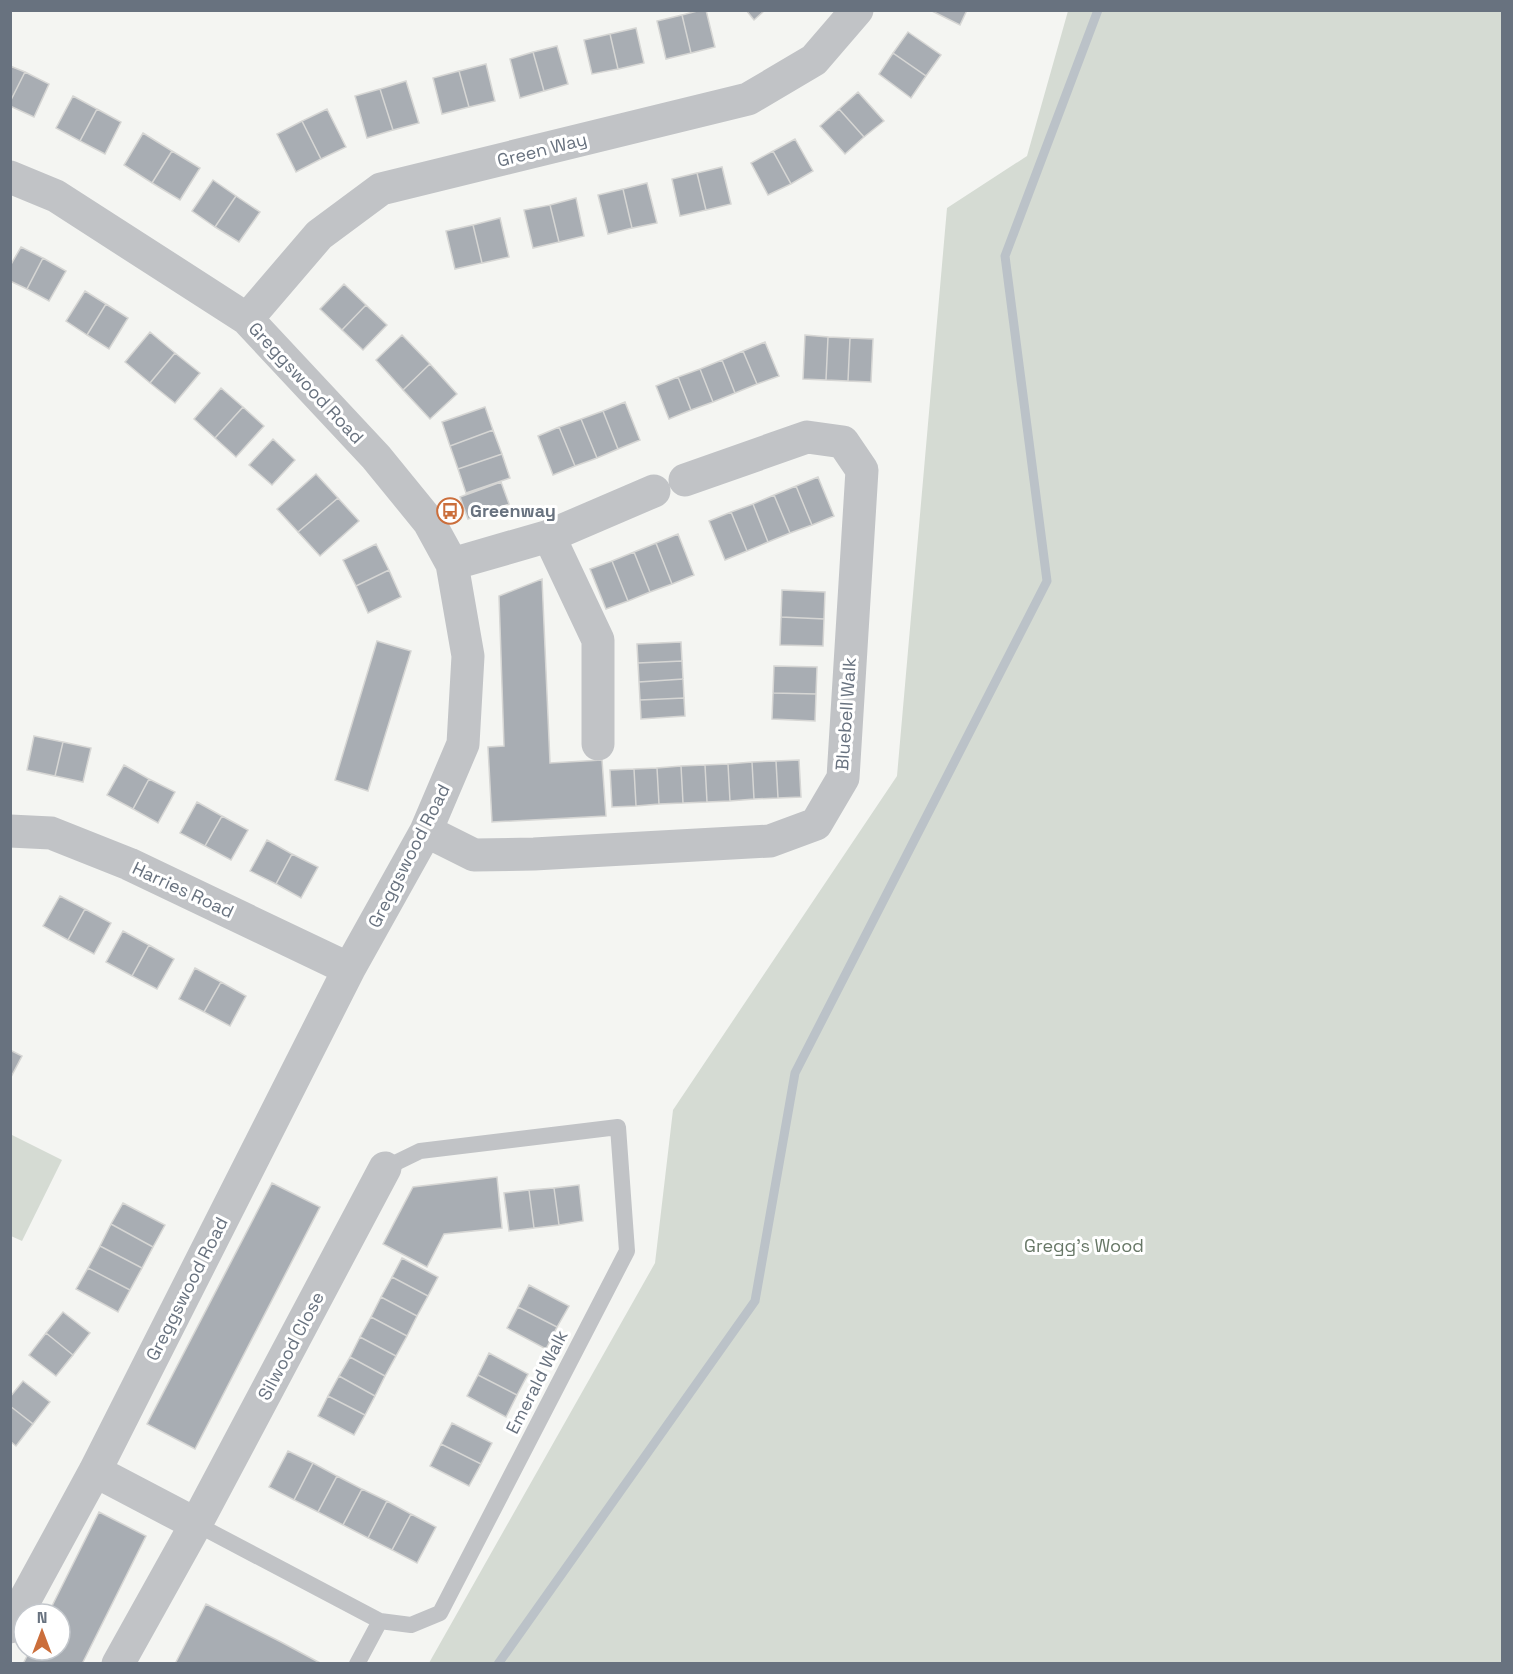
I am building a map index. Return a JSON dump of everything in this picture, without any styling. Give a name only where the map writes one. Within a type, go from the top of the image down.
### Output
[{"type":"street","name":"Green Way","points":[[247,319],[319,235],[381,189],[748,99],[814,60],[857,10]]},
{"type":"street","name":"Greggswood Road","points":[[10,177],[56,196],[247,319],[375,457],[429,522],[452,564],[468,656],[463,744],[426,831],[349,969],[95,1471],[10,1627]]},
{"type":"street","name":"Bluebell Walk","points":[[426,831],[474,855],[534,854],[770,841],[816,824],[843,778],[862,470],[843,442],[807,437],[685,480]]},
{"type":"street","points":[[452,564],[549,536],[654,491]]},
{"type":"street","points":[[549,536],[598,639],[597,744]]},
{"type":"street","name":"Harries Road","points":[[10,831],[51,833],[129,864],[349,969]]},
{"type":"street","name":"Silwood Close","points":[[118,1664],[196,1524],[385,1168]]},
{"type":"street","points":[[95,1471],[196,1524]]},
{"type":"lane","name":"Emerald Walk","points":[[196,1524],[380,1621],[411,1625],[440,1613],[627,1251],[618,1127],[420,1151],[385,1168]]},
{"type":"lane","points":[[357,1664],[380,1621]]},
{"type":"green space","name":"Gregg's Wood","points":[[1068,11],[1502,11],[1502,1663],[429,1663],[655,1263],[673,1110],[897,776],[947,208],[1027,156]]},
{"type":"green space","points":[[10,1134],[62,1160],[22,1241],[11,1236]]},
{"type":"building","points":[[706,10],[715,47],[691,53],[682,15]]},
{"type":"building","points":[[746,10],[765,10],[754,20]]},
{"type":"building","points":[[930,10],[967,10],[960,25]]},
{"type":"building","points":[[682,15],[691,53],[666,59],[657,21]]},
{"type":"building","points":[[636,28],[644,63],[618,69],[610,34]]},
{"type":"building","points":[[908,32],[941,55],[926,76],[893,53]]},
{"type":"building","points":[[610,34],[618,69],[592,74],[584,40]]},
{"type":"building","points":[[557,46],[568,84],[544,91],[533,52]]},
{"type":"building","points":[[533,52],[544,91],[520,98],[510,59]]},
{"type":"building","points":[[893,53],[926,76],[911,98],[879,74]]},
{"type":"building","points":[[486,64],[495,101],[469,107],[459,71]]},
{"type":"building","points":[[10,66],[25,72],[10,102]]},
{"type":"building","points":[[459,71],[469,107],[442,114],[433,78]]},
{"type":"building","points":[[25,72],[49,84],[34,117],[10,106]]},
{"type":"building","points":[[406,81],[419,123],[393,130],[380,89]]},
{"type":"building","points":[[380,89],[393,130],[367,138],[355,96]]},
{"type":"building","points":[[858,92],[884,121],[864,137],[839,109]]},
{"type":"building","points":[[73,96],[97,109],[80,141],[56,128]]},
{"type":"building","points":[[97,109],[121,122],[105,154],[80,141]]},
{"type":"building","points":[[327,109],[346,147],[321,159],[302,121]]},
{"type":"building","points":[[839,109],[864,137],[845,154],[820,126]]},
{"type":"building","points":[[302,121],[321,159],[296,172],[277,134]]},
{"type":"building","points":[[143,133],[172,151],[152,183],[124,165]]},
{"type":"building","points":[[795,139],[813,171],[791,184],[773,151]]},
{"type":"building","points":[[172,151],[200,168],[180,200],[152,183]]},
{"type":"building","points":[[773,151],[791,184],[768,195],[751,163]]},
{"type":"building","points":[[722,167],[731,204],[706,210],[697,173]]},
{"type":"building","points":[[697,173],[706,210],[680,216],[672,179]]},
{"type":"building","points":[[213,180],[236,196],[215,227],[192,211]]},
{"type":"building","points":[[647,183],[657,223],[632,228],[623,189]]},
{"type":"building","points":[[623,189],[632,228],[608,234],[598,195]]},
{"type":"building","points":[[236,196],[260,212],[239,242],[215,227]]},
{"type":"building","points":[[576,198],[584,236],[559,242],[550,205]]},
{"type":"building","points":[[550,205],[559,242],[533,248],[524,210]]},
{"type":"building","points":[[500,218],[509,257],[482,263],[473,225]]},
{"type":"building","points":[[473,225],[482,263],[455,269],[446,231]]},
{"type":"building","points":[[21,247],[43,258],[27,289],[10,281],[10,266]]},
{"type":"building","points":[[43,258],[66,271],[49,301],[27,289]]},
{"type":"building","points":[[344,284],[366,305],[342,330],[320,309]]},
{"type":"building","points":[[85,291],[106,304],[87,335],[66,321]]},
{"type":"building","points":[[106,304],[128,318],[109,349],[87,335]]},
{"type":"building","points":[[366,305],[387,325],[363,350],[342,330]]},
{"type":"building","points":[[150,332],[175,353],[150,383],[125,362]]},
{"type":"building","points":[[402,335],[430,364],[403,390],[376,360]]},
{"type":"building","points":[[805,335],[828,337],[826,380],[803,379]]},
{"type":"building","points":[[828,337],[850,338],[848,381],[826,380]]},
{"type":"building","points":[[850,338],[873,339],[871,382],[848,381]]},
{"type":"building","points":[[765,342],[779,376],[757,384],[743,351]]},
{"type":"building","points":[[743,351],[757,384],[735,393],[722,360]]},
{"type":"building","points":[[175,353],[200,373],[175,403],[150,383]]},
{"type":"building","points":[[722,360],[735,393],[713,402],[700,369]]},
{"type":"building","points":[[430,364],[457,394],[430,419],[403,390]]},
{"type":"building","points":[[700,369],[713,402],[691,410],[678,377]]},
{"type":"building","points":[[678,377],[691,410],[669,419],[656,386]]},
{"type":"building","points":[[221,388],[243,407],[215,438],[194,419]]},
{"type":"building","points":[[625,402],[640,440],[618,449],[603,411]]},
{"type":"building","points":[[243,407],[264,426],[236,457],[215,438]]},
{"type":"building","points":[[485,407],[493,430],[450,446],[442,422]]},
{"type":"building","points":[[603,411],[618,449],[597,458],[581,419]]},
{"type":"building","points":[[581,419],[597,458],[575,466],[559,427]]},
{"type":"building","points":[[559,427],[575,466],[553,475],[538,436]]},
{"type":"building","points":[[493,430],[502,454],[458,469],[450,446]]},
{"type":"building","points":[[273,439],[295,460],[272,485],[249,465]]},
{"type":"building","points":[[502,454],[510,478],[466,493],[458,469]]},
{"type":"building","points":[[316,474],[338,498],[298,532],[277,509]]},
{"type":"building","points":[[818,477],[834,516],[812,525],[796,486]]},
{"type":"building","points":[[501,482],[509,504],[468,519],[460,497]]},
{"type":"building","points":[[796,486],[812,525],[790,533],[774,495]]},
{"type":"building","points":[[774,495],[790,533],[768,542],[753,504]]},
{"type":"building","points":[[338,498],[359,521],[320,556],[298,532]]},
{"type":"building","points":[[753,504],[768,542],[747,551],[731,512]]},
{"type":"building","points":[[731,512],[747,551],[725,560],[709,521]]},
{"type":"building","points":[[678,534],[694,575],[672,584],[656,543]]},
{"type":"building","points":[[656,543],[672,584],[650,592],[634,552]]},
{"type":"building","points":[[376,544],[389,570],[356,586],[343,560]]},
{"type":"building","points":[[634,552],[650,592],[628,601],[612,561]]},
{"type":"building","points":[[612,561],[628,601],[606,609],[590,569]]},
{"type":"building","points":[[389,570],[401,597],[368,613],[356,586]]},
{"type":"building","points":[[542,579],[550,763],[602,760],[606,816],[492,822],[488,747],[504,746],[499,596]]},
{"type":"building","points":[[782,590],[825,592],[824,619],[781,617]]},
{"type":"building","points":[[781,617],[824,619],[823,646],[780,645]]},
{"type":"building","points":[[377,641],[411,651],[368,791],[335,780]]},
{"type":"building","points":[[681,642],[682,661],[638,663],[637,644]]},
{"type":"building","points":[[682,661],[683,679],[639,682],[638,663]]},
{"type":"building","points":[[774,666],[817,667],[816,694],[773,693]]},
{"type":"building","points":[[683,679],[684,698],[640,700],[639,682]]},
{"type":"building","points":[[773,693],[816,694],[815,721],[772,719]]},
{"type":"building","points":[[684,698],[685,716],[641,719],[640,700]]},
{"type":"building","points":[[34,736],[63,742],[55,776],[27,770]]},
{"type":"building","points":[[63,742],[91,748],[83,782],[55,776]]},
{"type":"building","points":[[799,760],[801,797],[778,798],[776,761]]},
{"type":"building","points":[[776,761],[778,798],[754,799],[752,762]]},
{"type":"building","points":[[752,762],[754,799],[730,801],[728,764]]},
{"type":"building","points":[[728,764],[730,801],[707,802],[705,765]]},
{"type":"building","points":[[124,765],[149,779],[133,809],[107,795]]},
{"type":"building","points":[[705,765],[707,802],[683,803],[681,766]]},
{"type":"building","points":[[681,766],[683,803],[659,804],[657,768]]},
{"type":"building","points":[[657,768],[659,804],[636,806],[634,769]]},
{"type":"building","points":[[634,769],[636,806],[612,807],[610,770]]},
{"type":"building","points":[[149,779],[175,792],[158,823],[133,809]]},
{"type":"building","points":[[197,802],[222,816],[205,846],[180,833]]},
{"type":"building","points":[[222,816],[248,830],[231,860],[205,846]]},
{"type":"building","points":[[267,840],[292,854],[276,884],[250,871]]},
{"type":"building","points":[[292,854],[318,867],[301,898],[276,884]]},
{"type":"building","points":[[60,896],[85,909],[68,940],[43,926]]},
{"type":"building","points":[[85,909],[111,923],[94,954],[68,940]]},
{"type":"building","points":[[123,931],[149,945],[132,976],[106,962]]},
{"type":"building","points":[[149,945],[174,959],[157,989],[132,976]]},
{"type":"building","points":[[195,968],[221,982],[204,1012],[179,999]]},
{"type":"building","points":[[221,982],[246,996],[230,1026],[204,1012]]},
{"type":"building","points":[[10,1050],[22,1056],[10,1079]]},
{"type":"building","points":[[497,1177],[502,1228],[444,1234],[427,1267],[383,1244],[413,1187]]},
{"type":"building","points":[[272,1183],[320,1207],[195,1449],[147,1424]]},
{"type":"building","points":[[579,1185],[583,1221],[559,1225],[554,1188]]},
{"type":"building","points":[[554,1188],[559,1225],[534,1228],[529,1190]]},
{"type":"building","points":[[529,1190],[534,1228],[509,1231],[504,1193]]},
{"type":"building","points":[[123,1203],[165,1225],[153,1247],[111,1224]]},
{"type":"building","points":[[111,1224],[153,1247],[142,1268],[100,1246]]},
{"type":"building","points":[[100,1246],[142,1268],[130,1290],[88,1268]]},
{"type":"building","points":[[402,1258],[438,1277],[428,1296],[392,1277]]},
{"type":"building","points":[[88,1268],[130,1290],[118,1312],[76,1289]]},
{"type":"building","points":[[392,1277],[428,1296],[417,1316],[381,1297]]},
{"type":"building","points":[[529,1285],[569,1306],[557,1327],[518,1307]]},
{"type":"building","points":[[381,1297],[417,1316],[407,1336],[371,1317]]},
{"type":"building","points":[[518,1307],[557,1327],[546,1349],[507,1328]]},
{"type":"building","points":[[63,1312],[90,1333],[73,1355],[46,1333]]},
{"type":"building","points":[[371,1317],[407,1336],[396,1356],[360,1337]]},
{"type":"building","points":[[46,1333],[73,1355],[56,1376],[29,1355]]},
{"type":"building","points":[[360,1337],[396,1356],[385,1376],[350,1357]]},
{"type":"building","points":[[489,1353],[528,1374],[517,1395],[478,1375]]},
{"type":"building","points":[[350,1357],[385,1376],[375,1396],[339,1376]]},
{"type":"building","points":[[478,1375],[517,1395],[506,1417],[467,1396]]},
{"type":"building","points":[[339,1376],[375,1396],[365,1415],[328,1396]]},
{"type":"building","points":[[23,1381],[50,1402],[33,1424],[10,1406],[10,1397]]},
{"type":"building","points":[[328,1396],[365,1415],[354,1435],[318,1416]]},
{"type":"building","points":[[10,1406],[33,1424],[16,1446],[10,1441]]},
{"type":"building","points":[[452,1423],[492,1443],[481,1464],[441,1444]]},
{"type":"building","points":[[441,1444],[481,1464],[469,1486],[430,1466]]},
{"type":"building","points":[[288,1451],[313,1463],[294,1500],[269,1487]]},
{"type":"building","points":[[313,1463],[337,1476],[318,1512],[294,1500]]},
{"type":"building","points":[[337,1476],[362,1489],[343,1525],[318,1512]]},
{"type":"building","points":[[362,1489],[387,1501],[368,1538],[343,1525]]},
{"type":"building","points":[[387,1501],[411,1514],[392,1550],[368,1538]]},
{"type":"building","points":[[99,1512],[146,1536],[82,1664],[23,1664],[24,1662],[72,1662],[72,1602],[54,1602]]},
{"type":"building","points":[[411,1514],[436,1527],[417,1563],[392,1550]]},
{"type":"building","points":[[206,1604],[281,1642],[322,1664],[175,1664]]},
{"type":"waterway","points":[[498,1664],[755,1301],[795,1073],[1047,581],[1005,256],[1098,10]]},
{"type":"place","name":"Greenway","points":[[450,511]]}]
